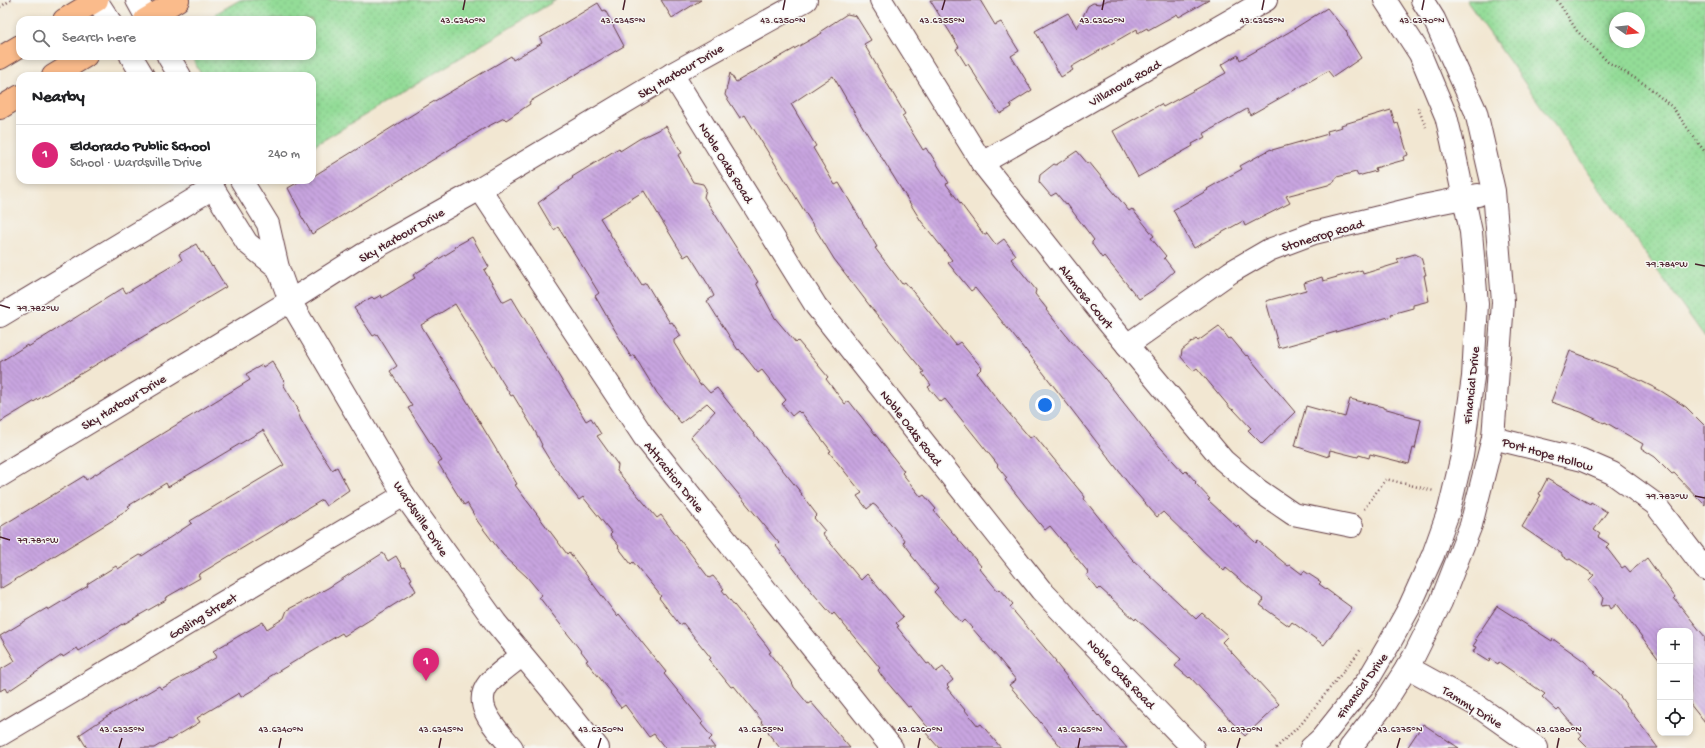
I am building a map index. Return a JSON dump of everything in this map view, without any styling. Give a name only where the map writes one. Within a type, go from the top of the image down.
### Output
[{"type":"main road","points":[[71,16],[97,0]]},
{"type":"main road","points":[[153,16],[178,0]]},
{"type":"main road","points":[[0,58],[16,48]]},
{"type":"main road","points":[[60,72],[79,60]]},
{"type":"main road","points":[[0,108],[16,98]]},
{"type":"street","points":[[97,0],[107,16]]},
{"type":"street","points":[[137,0],[145,16]]},
{"type":"street","name":"Sky Harbour Drive","points":[[0,476],[290,301],[364,254],[480,188],[672,74],[806,0]]},
{"type":"street","name":"Alamosa Court","points":[[881,0],[982,163],[1107,321],[1223,460],[1258,490],[1293,514],[1352,526]]},
{"type":"street","name":"Villanova Road","points":[[982,163],[1266,0]]},
{"type":"street","name":"Financial Drive","points":[[1311,748],[1321,739],[1368,680],[1409,608],[1433,555],[1449,510],[1462,456],[1473,377],[1477,304],[1471,232],[1446,116],[1420,54],[1384,0]]},
{"type":"street","name":"Financial Drive","points":[[1350,748],[1382,707],[1407,667],[1441,602],[1471,525],[1492,438],[1503,302],[1494,191],[1476,112],[1434,19],[1422,0]]},
{"type":"street","points":[[133,60],[141,72]]},
{"type":"street","points":[[170,60],[178,72]]},
{"type":"street","name":"Noble Oaks Road","points":[[672,74],[816,306],[1041,590],[1194,748]]},
{"type":"street","points":[[0,316],[210,184],[247,242],[278,268]]},
{"type":"street","name":"Wardsville Drive","points":[[243,184],[268,224],[278,268],[290,301],[404,495],[496,623],[598,748]]},
{"type":"street","name":"Attraction Drive","points":[[480,188],[644,437],[892,748]]},
{"type":"street","name":"Stonecrop Road","points":[[1127,345],[1231,272],[1269,250],[1314,234],[1494,191]]},
{"type":"street","name":"Port Hope Hollow","points":[[1492,438],[1582,460],[1612,473],[1655,504],[1705,569]]},
{"type":"street","name":"Gosling Street","points":[[0,735],[404,495]]},
{"type":"street","points":[[512,748],[484,711],[482,702],[484,692],[489,683],[522,655]]},
{"type":"street","name":"Tammy Drive","points":[[1407,667],[1476,705],[1537,748]]},
{"type":"path","points":[[0,7],[11,0]]},
{"type":"path","points":[[1557,0],[1577,31],[1608,62],[1646,85],[1672,106],[1705,152]]},
{"type":"path","points":[[1416,100],[1427,130]]},
{"type":"path","points":[[1352,526],[1386,479],[1438,492]]},
{"type":"path","points":[[1276,748],[1302,723],[1365,643]]},
{"type":"green space","points":[[240,0],[556,0],[316,145],[316,72],[200,72],[195,60],[316,60],[316,16],[216,16],[215,14]]},
{"type":"green space","points":[[1466,0],[1705,0],[1705,337]]},
{"type":"building","points":[[661,0],[701,0],[672,18]]},
{"type":"building","points":[[930,0],[980,0],[995,25],[1001,22],[1019,51],[1011,56],[1032,90],[1010,104],[1012,107],[1000,114],[968,64],[966,65],[956,49],[959,47]]},
{"type":"building","points":[[1108,0],[1209,0],[1179,17],[1177,14],[1148,30],[1147,28],[1138,33],[1137,29],[1071,67],[1073,70],[1061,77],[1035,31],[1068,13],[1077,28],[1088,6],[1093,3],[1100,4]]},
{"type":"building","points":[[598,3],[603,11],[605,10],[624,46],[529,102],[530,104],[506,120],[504,118],[483,129],[312,234],[300,214],[301,213],[288,188],[295,184],[316,184],[316,175],[428,105],[511,56],[513,60],[542,43],[540,38]]},
{"type":"building","points":[[1327,8],[1347,32],[1348,37],[1361,58],[1333,77],[1328,71],[1250,115],[1247,109],[1203,134],[1205,137],[1192,144],[1193,146],[1138,177],[1113,131],[1161,104],[1163,107],[1226,73],[1221,65],[1238,55],[1240,60]]},
{"type":"building","points":[[847,14],[856,16],[871,40],[864,44],[905,114],[902,116],[923,150],[926,148],[930,153],[949,183],[946,184],[984,235],[987,233],[996,245],[1004,239],[1016,255],[1011,259],[1036,290],[1035,294],[1047,309],[1046,310],[1070,340],[1097,369],[1150,436],[1184,473],[1186,471],[1196,482],[1195,483],[1210,499],[1208,500],[1237,527],[1238,526],[1256,543],[1258,541],[1288,566],[1290,565],[1302,574],[1304,571],[1321,582],[1319,584],[1352,608],[1324,645],[1292,622],[1289,626],[1260,605],[1264,600],[1226,568],[1224,571],[1163,512],[1157,517],[1132,488],[1025,349],[975,288],[971,291],[948,263],[952,260],[921,221],[833,76],[791,104],[816,146],[813,148],[835,185],[839,183],[877,247],[875,248],[902,284],[905,282],[956,345],[960,342],[982,368],[977,373],[1001,404],[1030,438],[1034,435],[1085,497],[1084,499],[1132,559],[1196,619],[1202,613],[1228,636],[1222,642],[1279,704],[1245,736],[1190,677],[1189,678],[1175,666],[1181,659],[1100,588],[1098,590],[1086,575],[1089,573],[1050,526],[1045,530],[1031,513],[1005,480],[1007,478],[997,466],[998,465],[945,399],[941,402],[928,387],[931,385],[922,373],[924,372],[873,310],[834,259],[745,115],[740,118],[725,95],[730,73],[736,82],[822,33],[821,31]]},
{"type":"building","points":[[1391,110],[1395,124],[1398,123],[1408,155],[1403,157],[1404,160],[1375,168],[1376,171],[1358,176],[1356,172],[1337,177],[1334,182],[1328,185],[1286,196],[1290,203],[1245,226],[1243,221],[1194,248],[1173,210],[1242,169],[1240,166],[1271,149],[1272,150],[1328,134],[1327,131],[1342,127],[1341,125]]},
{"type":"building","points":[[666,126],[682,153],[678,155],[693,182],[703,184],[706,189],[704,197],[758,282],[756,283],[775,318],[796,343],[798,341],[828,377],[826,379],[845,404],[849,401],[904,471],[902,473],[921,497],[924,495],[936,509],[934,511],[981,566],[979,568],[998,591],[1000,589],[1013,604],[1010,607],[1056,661],[1055,662],[1098,716],[1099,715],[1127,748],[1062,748],[1009,685],[1016,680],[999,659],[965,620],[962,623],[934,592],[938,588],[911,555],[912,554],[903,542],[905,541],[876,506],[873,504],[867,509],[857,496],[862,493],[829,452],[831,451],[801,412],[800,413],[798,411],[792,416],[782,404],[786,400],[762,370],[758,373],[739,349],[738,350],[707,301],[714,296],[709,286],[689,254],[684,257],[644,191],[600,218],[642,285],[646,283],[670,323],[672,322],[681,336],[674,340],[674,343],[700,385],[702,384],[710,393],[717,388],[802,494],[817,515],[814,518],[825,531],[822,533],[861,580],[867,574],[903,617],[896,623],[899,626],[897,627],[927,664],[929,663],[936,672],[943,667],[953,680],[947,685],[949,687],[947,688],[978,726],[981,724],[1001,748],[939,748],[926,733],[930,730],[881,675],[878,670],[880,668],[834,613],[832,615],[812,592],[776,546],[779,543],[691,437],[715,411],[707,403],[681,423],[657,393],[634,355],[631,357],[610,322],[595,296],[599,293],[558,227],[554,230],[538,203],[573,178],[572,177],[619,148],[620,151],[639,139]]},
{"type":"building","points":[[1077,151],[1088,164],[1089,162],[1129,211],[1132,209],[1154,236],[1151,238],[1166,256],[1164,258],[1174,271],[1153,290],[1139,299],[1104,256],[1102,258],[1092,244],[1094,240],[1067,204],[1066,205],[1056,193],[1051,196],[1039,182],[1040,175],[1054,164],[1056,165]]},
{"type":"building","points":[[472,237],[489,267],[484,270],[503,302],[512,298],[586,421],[591,418],[601,434],[597,436],[618,465],[617,471],[657,518],[661,515],[709,578],[713,576],[724,589],[722,590],[767,646],[771,652],[769,653],[791,680],[794,687],[808,704],[811,702],[850,748],[780,748],[768,733],[769,732],[761,722],[762,721],[734,686],[731,687],[709,660],[711,658],[683,623],[680,625],[659,598],[661,596],[633,562],[631,564],[610,535],[612,533],[583,497],[579,500],[552,464],[541,446],[542,445],[536,433],[513,395],[511,396],[455,304],[421,325],[517,484],[515,485],[567,554],[569,552],[617,616],[619,614],[666,672],[664,674],[703,722],[701,724],[712,737],[709,740],[715,748],[665,748],[654,734],[649,737],[625,705],[621,708],[610,693],[611,692],[586,661],[588,660],[539,597],[542,595],[527,577],[503,555],[478,522],[467,503],[464,505],[438,463],[442,461],[408,408],[412,406],[390,371],[397,366],[377,334],[373,336],[354,308],[372,297],[374,299],[381,295],[382,298],[415,278],[413,275],[455,249],[454,247]]},
{"type":"building","points":[[196,244],[201,253],[203,252],[212,267],[213,266],[226,287],[0,422],[0,362],[27,345],[28,347],[123,288],[126,293],[182,260],[179,254]]},
{"type":"building","points":[[1415,254],[1421,257],[1426,275],[1424,275],[1429,301],[1413,305],[1413,308],[1391,314],[1392,316],[1279,348],[1266,301],[1306,290],[1304,283],[1322,277],[1323,281],[1362,270],[1363,274],[1399,263],[1397,259]]},
{"type":"building","points":[[1219,326],[1229,339],[1231,338],[1246,356],[1247,355],[1295,412],[1262,444],[1248,430],[1251,428],[1234,410],[1231,409],[1197,368],[1193,371],[1181,357],[1182,350],[1196,339],[1198,341]]},
{"type":"building","points":[[1570,351],[1615,368],[1661,391],[1686,407],[1705,426],[1705,505],[1674,473],[1672,474],[1655,457],[1641,448],[1643,444],[1605,422],[1604,423],[1581,412],[1551,402]]},
{"type":"building","points":[[272,361],[285,383],[283,384],[298,409],[297,410],[301,420],[315,444],[332,470],[337,467],[349,490],[326,506],[322,500],[198,575],[200,578],[165,598],[166,600],[122,624],[79,651],[77,648],[63,657],[62,655],[7,692],[5,688],[0,691],[0,670],[15,661],[0,636],[88,586],[87,584],[116,566],[118,569],[140,555],[142,556],[192,523],[190,521],[284,465],[263,430],[168,487],[166,483],[128,506],[130,508],[117,516],[118,517],[0,589],[0,527],[84,476],[86,480],[250,380],[246,374],[262,365],[263,367]]},
{"type":"building","points":[[1350,399],[1383,407],[1405,414],[1405,416],[1421,420],[1415,449],[1413,448],[1409,464],[1370,454],[1369,458],[1359,455],[1358,457],[1330,450],[1330,456],[1328,455],[1328,457],[1295,446],[1306,406],[1345,417]]},
{"type":"building","points":[[1547,479],[1607,512],[1594,530],[1600,534],[1598,537],[1609,544],[1606,547],[1622,568],[1625,566],[1630,572],[1647,558],[1675,597],[1674,598],[1705,637],[1705,723],[1693,708],[1693,628],[1657,628],[1657,657],[1617,604],[1611,609],[1609,605],[1601,606],[1603,598],[1589,580],[1594,575],[1570,559],[1568,560],[1562,556],[1562,554],[1522,527],[1541,495],[1539,494]]},
{"type":"building","points":[[383,553],[388,561],[396,556],[412,579],[410,580],[416,591],[344,636],[342,633],[310,652],[269,677],[270,678],[258,687],[241,697],[239,693],[197,718],[200,722],[154,748],[87,748],[79,735],[106,717],[159,686],[161,689],[217,657],[213,651],[263,622],[267,629],[284,618],[287,610],[328,588]]},
{"type":"building","points":[[1497,606],[1552,641],[1553,639],[1584,661],[1595,671],[1593,672],[1618,694],[1658,748],[1588,748],[1579,739],[1582,736],[1559,709],[1557,711],[1542,697],[1545,694],[1499,662],[1498,664],[1490,659],[1489,662],[1473,652],[1476,647],[1473,646],[1477,640],[1475,639]]},
{"type":"building","points":[[1423,724],[1459,748],[1407,748]]},
{"type":"place","name":"Eldorado Public School","points":[[426,681]]}]
